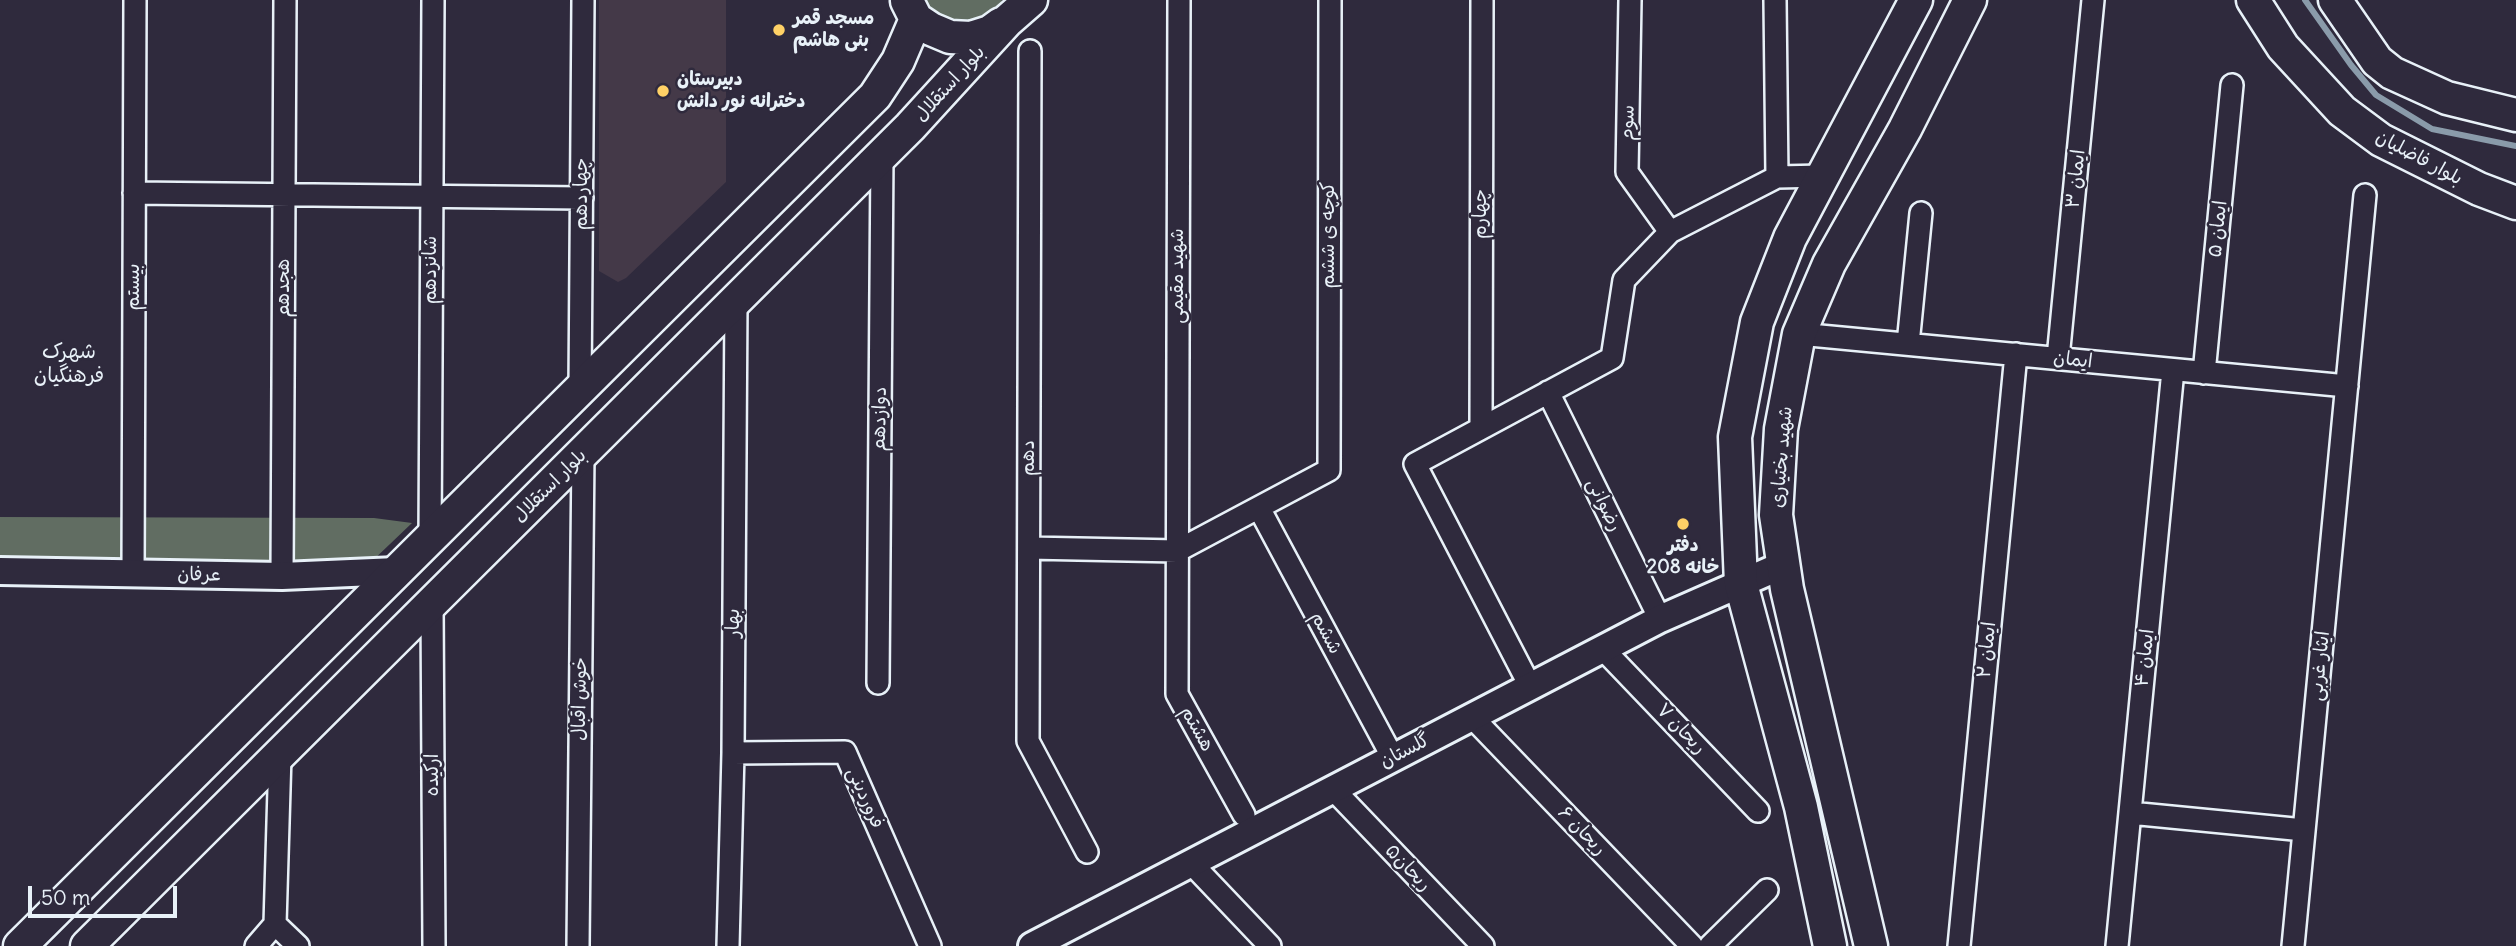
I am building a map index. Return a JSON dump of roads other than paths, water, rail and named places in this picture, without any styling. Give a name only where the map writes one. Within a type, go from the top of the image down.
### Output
[{"type":"main road","points":[[911,9],[931,29],[950,37],[971,38],[990,32],[1014,10],[1031,0]]},
{"type":"main road","name":"شهید بختیاری","points":[[1830,946],[1801,807],[1741,584],[1735,437],[1757,322],[1790,238],[1916,0]]},
{"type":"main road","name":"شهید بختیاری","points":[[1871,946],[1787,589],[1776,516],[1780,441],[1799,334],[1829,264],[1905,129],[1970,0]]},
{"type":"main road","name":"بلوار فاضلیان","points":[[2253,0],[2283,47],[2342,111],[2381,140],[2479,189],[2516,203]]},
{"type":"main road","points":[[2335,0],[2377,61],[2392,73],[2447,98],[2516,115]]},
{"type":"main road","points":[[20,946],[875,96],[898,61],[911,9]]},
{"type":"main road","name":"بلوار استقلال","points":[[87,946],[883,155],[1014,10]]},
{"type":"main road","points":[[397,571],[432,603]]},
{"type":"street","name":"بیستم","points":[[133,573],[135,0]]},
{"type":"street","name":"هجدهم","points":[[282,576],[285,0]]},
{"type":"street","name":"شانزدهم","points":[[430,539],[433,0]]},
{"type":"street","name":"چهاردهم","points":[[580,389],[583,0]]},
{"type":"street","name":"شهید مقیمی","points":[[1177,551],[1179,0]]},
{"type":"street","name":"کوچه ی ششم","points":[[1259,508],[1329,470],[1330,0]]},
{"type":"street","name":"چهارم","points":[[1481,428],[1482,0]]},
{"type":"street","name":"سوم","points":[[1630,0],[1627,172],[1670,232]]},
{"type":"street","points":[[1775,0],[1777,177]]},
{"type":"street","name":"ایمان ۳","points":[[2058,358],[2093,0]]},
{"type":"street","name":"دهم","points":[[1030,51],[1028,741],[1087,852]]},
{"type":"street","name":"ایمان ۵","points":[[2204,373],[2232,85]]},
{"type":"street","name":"دوازدهم","points":[[878,683],[883,155]]},
{"type":"street","points":[[1530,686],[1415,464],[1612,358],[1623,280],[1670,232],[1777,177],[1824,176]]},
{"type":"street","points":[[134,193],[582,198]]},
{"type":"street","name":"ایثار غربی","points":[[2293,946],[2365,195]]},
{"type":"street","points":[[1908,344],[1921,213]]},
{"type":"street","name":"بهار","points":[[728,946],[733,753],[736,301]]},
{"type":"street","name":"ایمان","points":[[1799,334],[2347,386]]},
{"type":"street","name":"ایمان ۲","points":[[1959,946],[2016,354]]},
{"type":"street","name":"ایمان ۴","points":[[2117,946],[2173,370]]},
{"type":"street","name":"رضوانی","points":[[1548,392],[1660,619]]},
{"type":"street","name":"خوش اقبال","points":[[578,946],[583,453]]},
{"type":"street","points":[[1029,548],[1177,551],[1259,508]]},
{"type":"street","name":"ششم","points":[[1259,508],[1393,758]]},
{"type":"street","name":"هشتم","points":[[1177,551],[1177,694],[1244,815]]},
{"type":"street","name":"گلستان","points":[[1045,943],[1191,863],[1660,619],[1783,565]]},
{"type":"street","name":"عرفان","points":[[0,571],[282,576],[397,571]]},
{"type":"street","name":"ارکیده","points":[[432,603],[434,946]]},
{"type":"street","name":"ریحان ۷","points":[[1603,649],[1758,811]]},
{"type":"street","name":"ریحان ۶","points":[[1472,717],[1692,946]]},
{"type":"street","name":"فروردینی","points":[[733,753],[845,752],[930,946]]},
{"type":"street","points":[[256,946],[275,924],[280,755]]},
{"type":"street","name":"ریحان۵","points":[[1333,789],[1483,946]]},
{"type":"street","points":[[2130,813],[2304,830]]},
{"type":"street","points":[[1191,863],[1270,946]]},
{"type":"street","points":[[1710,946],[1767,890]]},
{"type":"street","points":[[275,924],[298,946]]},
{"type":"waterway","points":[[2305,0],[2376,95],[2432,129],[2516,146]]},
{"type":"place","name":"مسجد قمر بنی هاشم","points":[[779,30]]},
{"type":"place","name":"دبیرستان دخترانه نور دانش","points":[[663,91]]},
{"type":"place","name":"دفتر خانه 208","points":[[1683,524]]},
{"type":"district","name":"شهرک فرهنگیان","points":[[69,364]]}]
